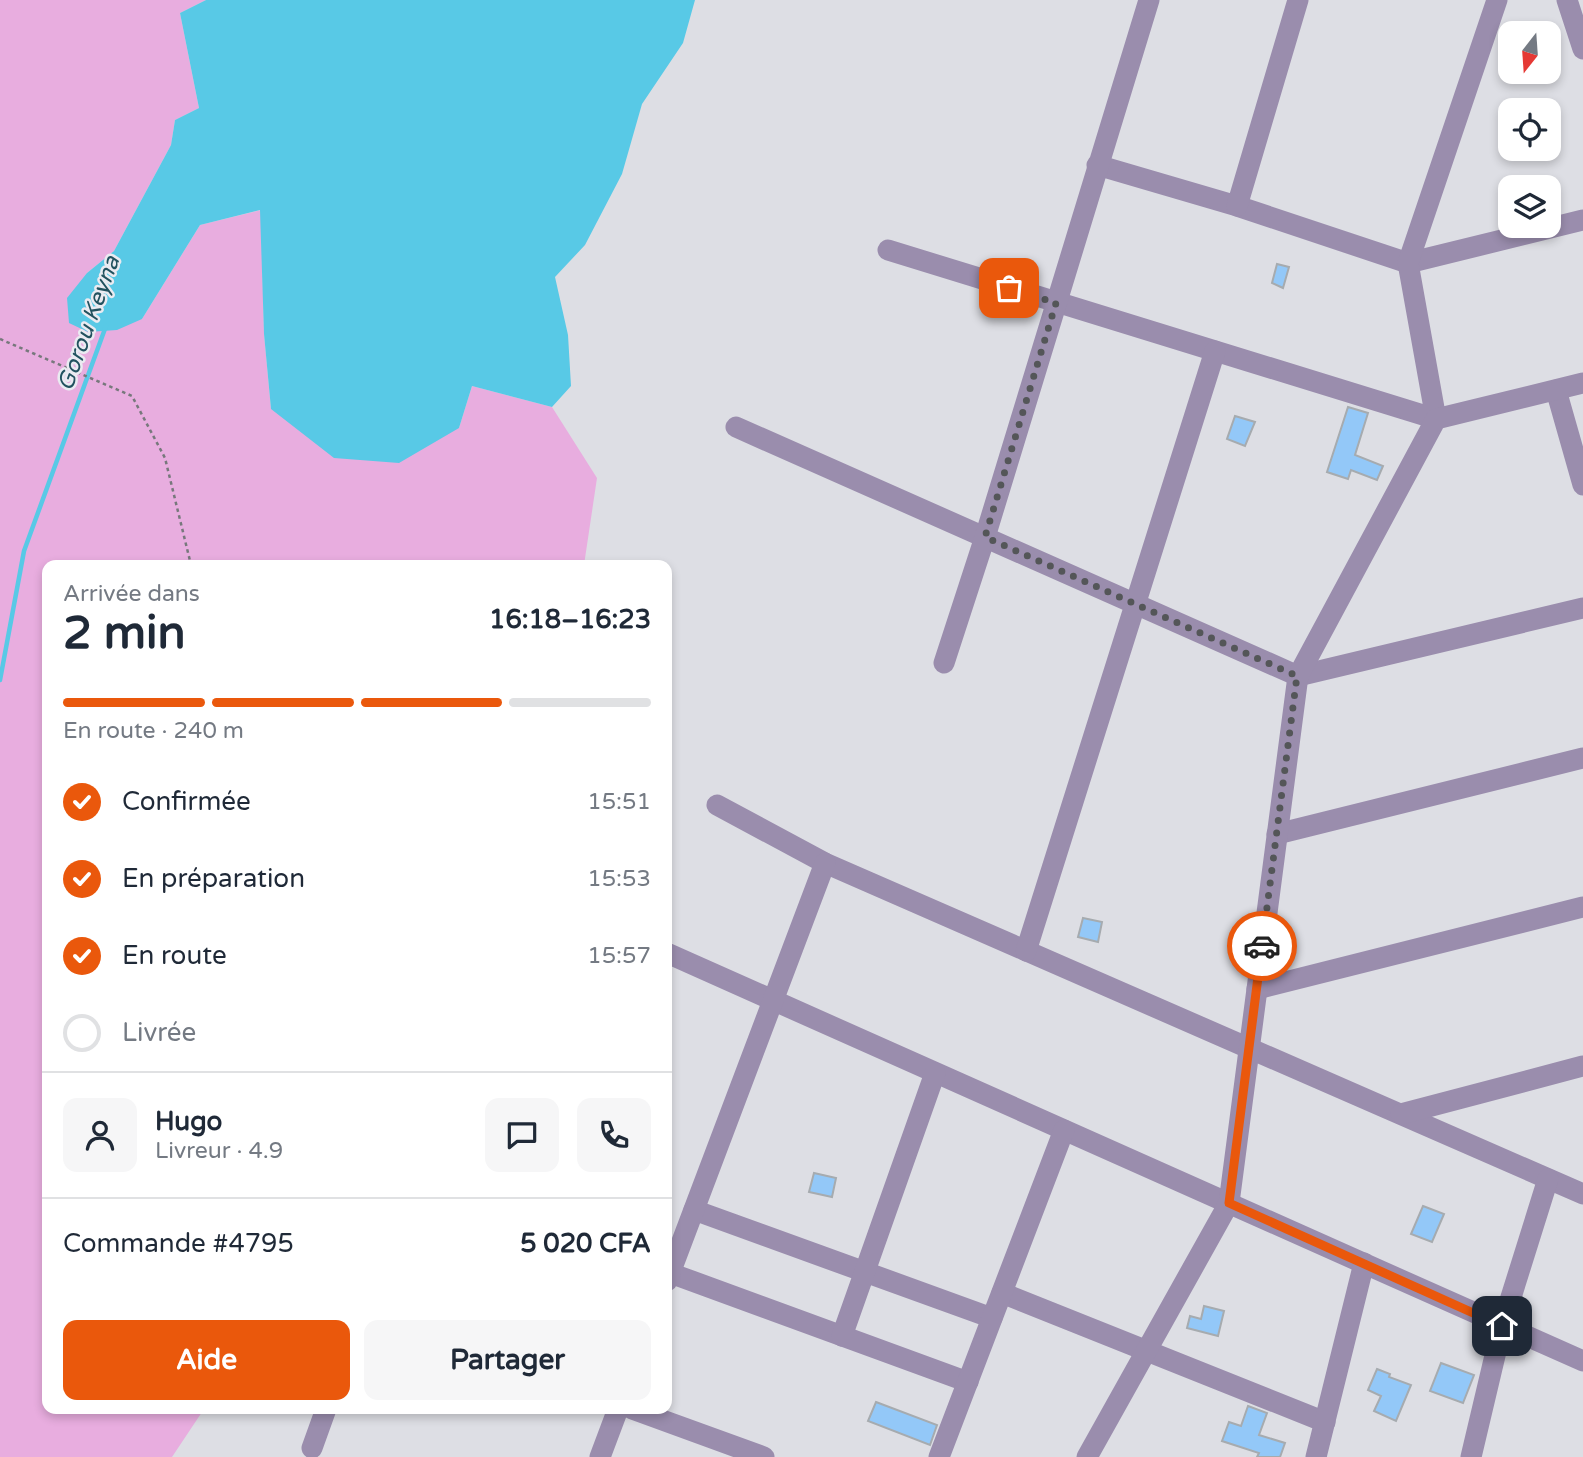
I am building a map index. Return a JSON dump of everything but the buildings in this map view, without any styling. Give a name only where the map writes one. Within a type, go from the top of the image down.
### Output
[{"type":"street","points":[[944,663],[1149,0]]},
{"type":"street","points":[[1237,206],[1298,0]]},
{"type":"street","points":[[1087,1457],[1229,1203],[1297,676],[1436,419],[1408,263],[1497,0]]},
{"type":"street","points":[[1567,0],[1583,49]]},
{"type":"street","points":[[1097,165],[1237,206],[1408,263],[1583,220]]},
{"type":"street","points":[[888,250],[1436,419],[1583,383]]},
{"type":"street","points":[[1026,951],[1215,351]]},
{"type":"street","points":[[1556,390],[1583,485]]},
{"type":"street","points":[[736,427],[1297,676],[1583,608]]},
{"type":"street","points":[[1277,834],[1583,758]]},
{"type":"street","points":[[717,805],[825,863],[1583,1194]]},
{"type":"street","points":[[672,1267],[825,863]]},
{"type":"street","points":[[1257,989],[1583,908]]},
{"type":"street","points":[[672,955],[1583,1361]]},
{"type":"street","points":[[1401,1114],[1583,1066]]},
{"type":"street","points":[[842,1336],[935,1073]]},
{"type":"street","points":[[939,1457],[1064,1130]]},
{"type":"street","points":[[1471,1457],[1502,1326],[1548,1179]]},
{"type":"street","points":[[694,1210],[992,1318]]},
{"type":"street","points":[[1316,1457],[1364,1263]]},
{"type":"street","points":[[672,1278],[968,1382]]},
{"type":"street","points":[[1002,1293],[1325,1422]]},
{"type":"street","points":[[312,1448],[324,1414]]},
{"type":"street","points":[[600,1457],[616,1414]]},
{"type":"street","points":[[646,1414],[764,1457]]},
{"type":"path","points":[[0,339],[132,396],[165,458],[190,560]]},
{"type":"shaded area","points":[[0,0],[206,0],[180,13],[199,108],[175,120],[171,145],[114,251],[87,273],[142,319],[200,225],[261,210],[264,334],[271,409],[459,428],[472,386],[552,407],[597,478],[585,560],[42,560],[42,1414],[201,1414],[172,1457],[0,1457]]},
{"type":"water","points":[[206,0],[695,0],[683,43],[642,104],[622,174],[585,245],[555,277],[568,335],[571,386],[552,407],[472,386],[459,428],[399,463],[334,458],[271,409],[264,334],[260,210],[200,225],[142,319],[117,330],[88,332],[69,323],[67,298],[87,273],[114,251],[171,145],[175,120],[199,108],[180,13]]},
{"type":"waterway","name":"Gorou Keyna","points":[[0,680],[24,551],[106,326]]},
{"type":"way so far","points":[[1009,288],[1056,303],[985,537],[1297,676],[1262,946]]},
{"type":"route","points":[[1262,946],[1229,1203],[1502,1326]]}]
